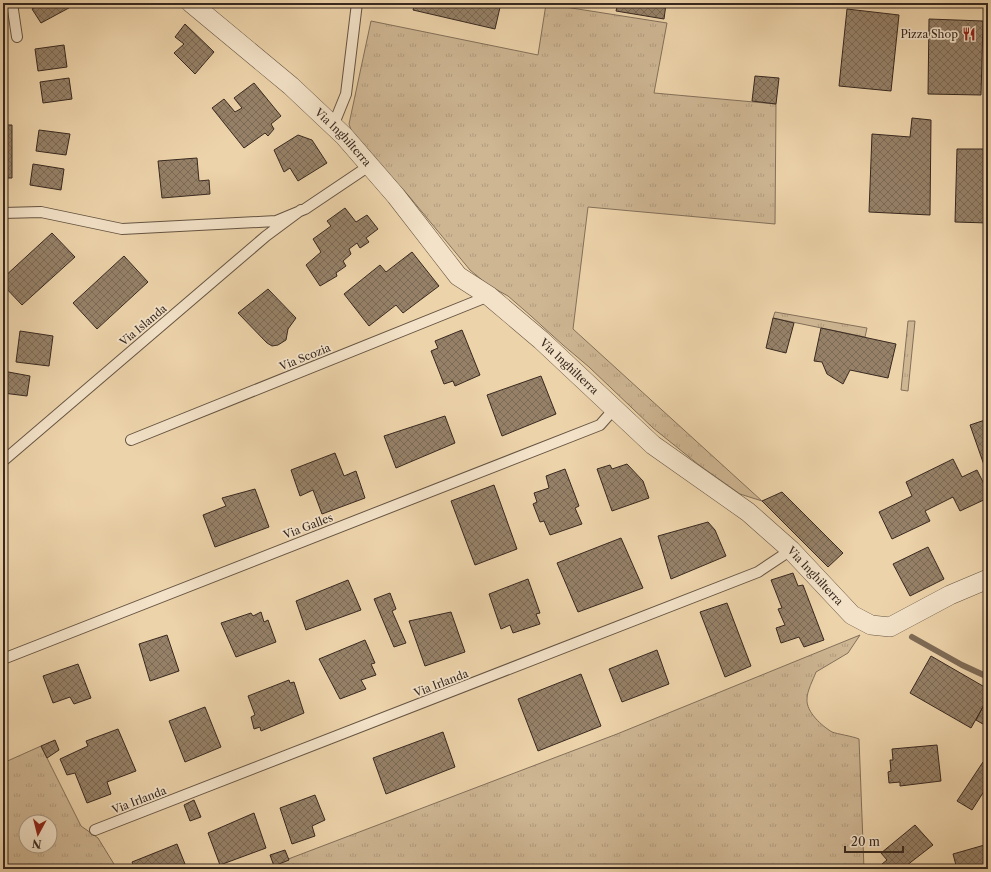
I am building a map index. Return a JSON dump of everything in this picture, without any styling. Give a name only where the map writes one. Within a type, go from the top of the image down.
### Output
[{"type":"street","name":"Via Inghilterra","points":[[191,3],[291,86],[333,126],[420,227],[458,276],[489,296],[541,340],[616,408],[653,445],[748,512],[791,550],[852,615],[871,625],[880,627],[896,624],[950,595],[988,579]]},
{"type":"lane","points":[[12,3],[17,37]]},
{"type":"lane","points":[[333,126],[346,94],[357,3]]},
{"type":"lane","name":"Via Islanda","points":[[3,461],[266,236],[301,210],[369,166]]},
{"type":"lane","name":"Via Islanda","points":[[3,213],[41,212],[122,229],[276,221],[301,210]]},
{"type":"lane","name":"Via Scozia","points":[[131,440],[489,296]]},
{"type":"lane","name":"Via Galles","points":[[3,659],[600,425],[616,408]]},
{"type":"lane","name":"Via Irlanda","points":[[95,830],[758,572],[791,550]]},
{"type":"green space","points":[[546,4],[667,23],[654,93],[776,104],[775,224],[588,207],[573,329],[762,501],[740,494],[699,465],[653,428],[589,367],[508,296],[488,285],[470,270],[408,195],[353,135],[349,124],[371,21],[538,55]]},
{"type":"green space","points":[[775,312],[867,328],[865,337],[773,318]]},
{"type":"green space","points":[[908,321],[915,321],[908,391],[901,390]]},
{"type":"green space","points":[[860,635],[848,653],[816,672],[807,696],[807,704],[815,718],[832,732],[859,739],[864,869],[262,869],[617,734]]},
{"type":"green space","points":[[41,746],[81,826],[98,838],[117,869],[3,869],[3,763]]},
{"type":"building","points":[[43,3],[78,3],[41,23],[32,9]]},
{"type":"building","points":[[415,3],[501,3],[495,29],[413,10]]},
{"type":"building","points":[[618,3],[666,4],[664,19],[616,11]]},
{"type":"building","points":[[847,9],[899,15],[891,91],[839,86]]},
{"type":"building","points":[[929,19],[983,21],[981,95],[928,94]]},
{"type":"building","points":[[185,24],[214,52],[195,74],[174,53],[184,44],[175,37]]},
{"type":"building","points":[[64,45],[67,67],[38,71],[35,49]]},
{"type":"building","points":[[755,76],[779,78],[776,104],[752,101]]},
{"type":"building","points":[[69,78],[72,99],[43,103],[40,82]]},
{"type":"building","points":[[254,83],[281,116],[271,124],[274,129],[268,136],[265,133],[244,148],[212,108],[224,99],[235,112],[242,108],[234,98]]},
{"type":"building","points":[[912,118],[931,120],[930,215],[869,212],[872,134],[910,137]]},
{"type":"building","points":[[3,125],[12,125],[12,178],[3,178]]},
{"type":"building","points":[[39,130],[70,134],[66,155],[36,151]]},
{"type":"building","points":[[298,135],[312,140],[327,163],[298,181],[290,168],[284,172],[274,150]]},
{"type":"building","points":[[957,149],[988,149],[988,223],[955,222]]},
{"type":"building","points":[[197,158],[199,181],[209,180],[210,194],[162,198],[158,161]]},
{"type":"building","points":[[33,164],[64,169],[61,190],[30,185]]},
{"type":"building","points":[[345,208],[356,222],[367,215],[378,229],[366,238],[369,242],[360,248],[357,243],[349,249],[351,254],[343,261],[346,266],[336,273],[337,276],[320,286],[306,265],[321,252],[313,239],[331,226],[327,221]]},
{"type":"building","points":[[52,233],[75,257],[22,305],[3,285],[3,278]]},
{"type":"building","points":[[412,252],[439,286],[403,313],[396,305],[369,326],[344,294],[380,265],[386,272]]},
{"type":"building","points":[[124,256],[148,282],[97,329],[73,303]]},
{"type":"building","points":[[268,289],[296,318],[288,329],[286,340],[278,345],[272,346],[267,343],[238,313]]},
{"type":"building","points":[[773,318],[794,323],[786,353],[766,348]]},
{"type":"building","points":[[821,328],[896,344],[888,378],[850,370],[843,384],[827,374],[822,362],[814,361]]},
{"type":"building","points":[[462,330],[480,375],[455,386],[453,381],[444,384],[431,351],[438,348],[435,341]]},
{"type":"building","points":[[20,331],[53,336],[49,366],[16,362]]},
{"type":"building","points":[[3,371],[30,376],[27,396],[3,393]]},
{"type":"building","points":[[541,376],[556,414],[502,436],[487,395]]},
{"type":"building","points":[[445,416],[455,443],[396,468],[384,436]]},
{"type":"building","points":[[988,419],[988,463],[984,465],[970,425]]},
{"type":"building","points":[[335,453],[344,476],[356,471],[365,498],[322,514],[313,490],[300,496],[291,470]]},
{"type":"building","points":[[953,459],[962,477],[977,470],[988,492],[988,498],[960,511],[953,497],[925,511],[930,521],[892,539],[879,512],[912,496],[906,482]]},
{"type":"building","points":[[627,464],[643,481],[649,498],[612,511],[597,469],[610,465],[612,469]]},
{"type":"building","points":[[565,469],[579,506],[575,508],[582,524],[550,535],[544,521],[540,522],[533,504],[537,502],[534,493],[549,488],[546,476]]},
{"type":"building","points":[[494,485],[517,549],[475,565],[451,501]]},
{"type":"building","points":[[255,489],[269,527],[215,547],[203,515],[226,506],[222,498]]},
{"type":"building","points":[[782,492],[843,553],[828,567],[762,501]]},
{"type":"building","points":[[708,522],[715,530],[726,556],[671,579],[658,536]]},
{"type":"building","points":[[621,538],[643,588],[578,612],[557,563]]},
{"type":"building","points":[[928,547],[944,579],[910,596],[893,564]]},
{"type":"building","points":[[793,573],[798,586],[803,585],[824,640],[804,647],[799,637],[781,643],[776,628],[785,625],[778,609],[782,608],[771,580]]},
{"type":"building","points":[[528,579],[540,613],[536,614],[540,624],[513,633],[510,625],[501,629],[489,594]]},
{"type":"building","points":[[348,580],[361,610],[306,630],[296,601]]},
{"type":"building","points":[[390,593],[396,609],[392,611],[406,643],[394,647],[374,599]]},
{"type":"building","points":[[727,603],[751,666],[725,677],[700,612]]},
{"type":"building","points":[[261,612],[264,622],[268,620],[276,642],[236,657],[221,623],[251,613],[253,616]]},
{"type":"building","points":[[451,612],[465,652],[425,666],[409,621]]},
{"type":"building","points":[[167,635],[179,671],[150,681],[139,644]]},
{"type":"building","points":[[365,640],[375,663],[371,664],[376,675],[361,680],[366,689],[340,699],[319,659]]},
{"type":"building","points":[[657,650],[669,684],[622,702],[609,669]]},
{"type":"building","points":[[931,656],[988,689],[988,698],[971,728],[910,693]]},
{"type":"building","points":[[78,664],[91,698],[74,704],[70,697],[53,703],[43,676]]},
{"type":"building","points":[[581,674],[601,726],[538,751],[518,699]]},
{"type":"building","points":[[289,680],[290,683],[294,682],[304,713],[261,731],[260,727],[254,729],[251,717],[255,715],[248,696]]},
{"type":"building","points":[[986,701],[988,703],[988,727],[976,720]]},
{"type":"building","points":[[205,707],[221,747],[185,762],[169,721]]},
{"type":"building","points":[[118,729],[136,771],[107,782],[111,794],[87,803],[75,773],[67,775],[60,759],[88,746],[86,741]]},
{"type":"building","points":[[443,732],[455,767],[386,794],[373,758]]},
{"type":"building","points":[[55,740],[59,750],[47,758],[41,746]]},
{"type":"building","points":[[937,745],[941,781],[900,786],[900,782],[889,783],[888,772],[891,771],[890,760],[893,760],[892,749]]},
{"type":"building","points":[[983,762],[988,765],[988,785],[972,810],[957,801]]},
{"type":"building","points":[[315,795],[325,820],[312,826],[315,836],[292,844],[280,808]]},
{"type":"building","points":[[194,800],[201,817],[190,821],[184,805]]},
{"type":"building","points":[[254,813],[266,848],[220,865],[208,833]]},
{"type":"building","points":[[915,825],[933,845],[902,869],[886,869],[882,864],[887,860],[881,853]]},
{"type":"building","points":[[177,844],[187,869],[135,869],[132,862]]},
{"type":"building","points":[[988,844],[988,869],[957,869],[953,854]]},
{"type":"building","points":[[285,850],[289,860],[274,866],[270,855]]},
{"type":"waterway","points":[[912,637],[962,665],[988,677]]},
{"type":"place","name":"Pizza Shop","points":[[969,34]]}]
